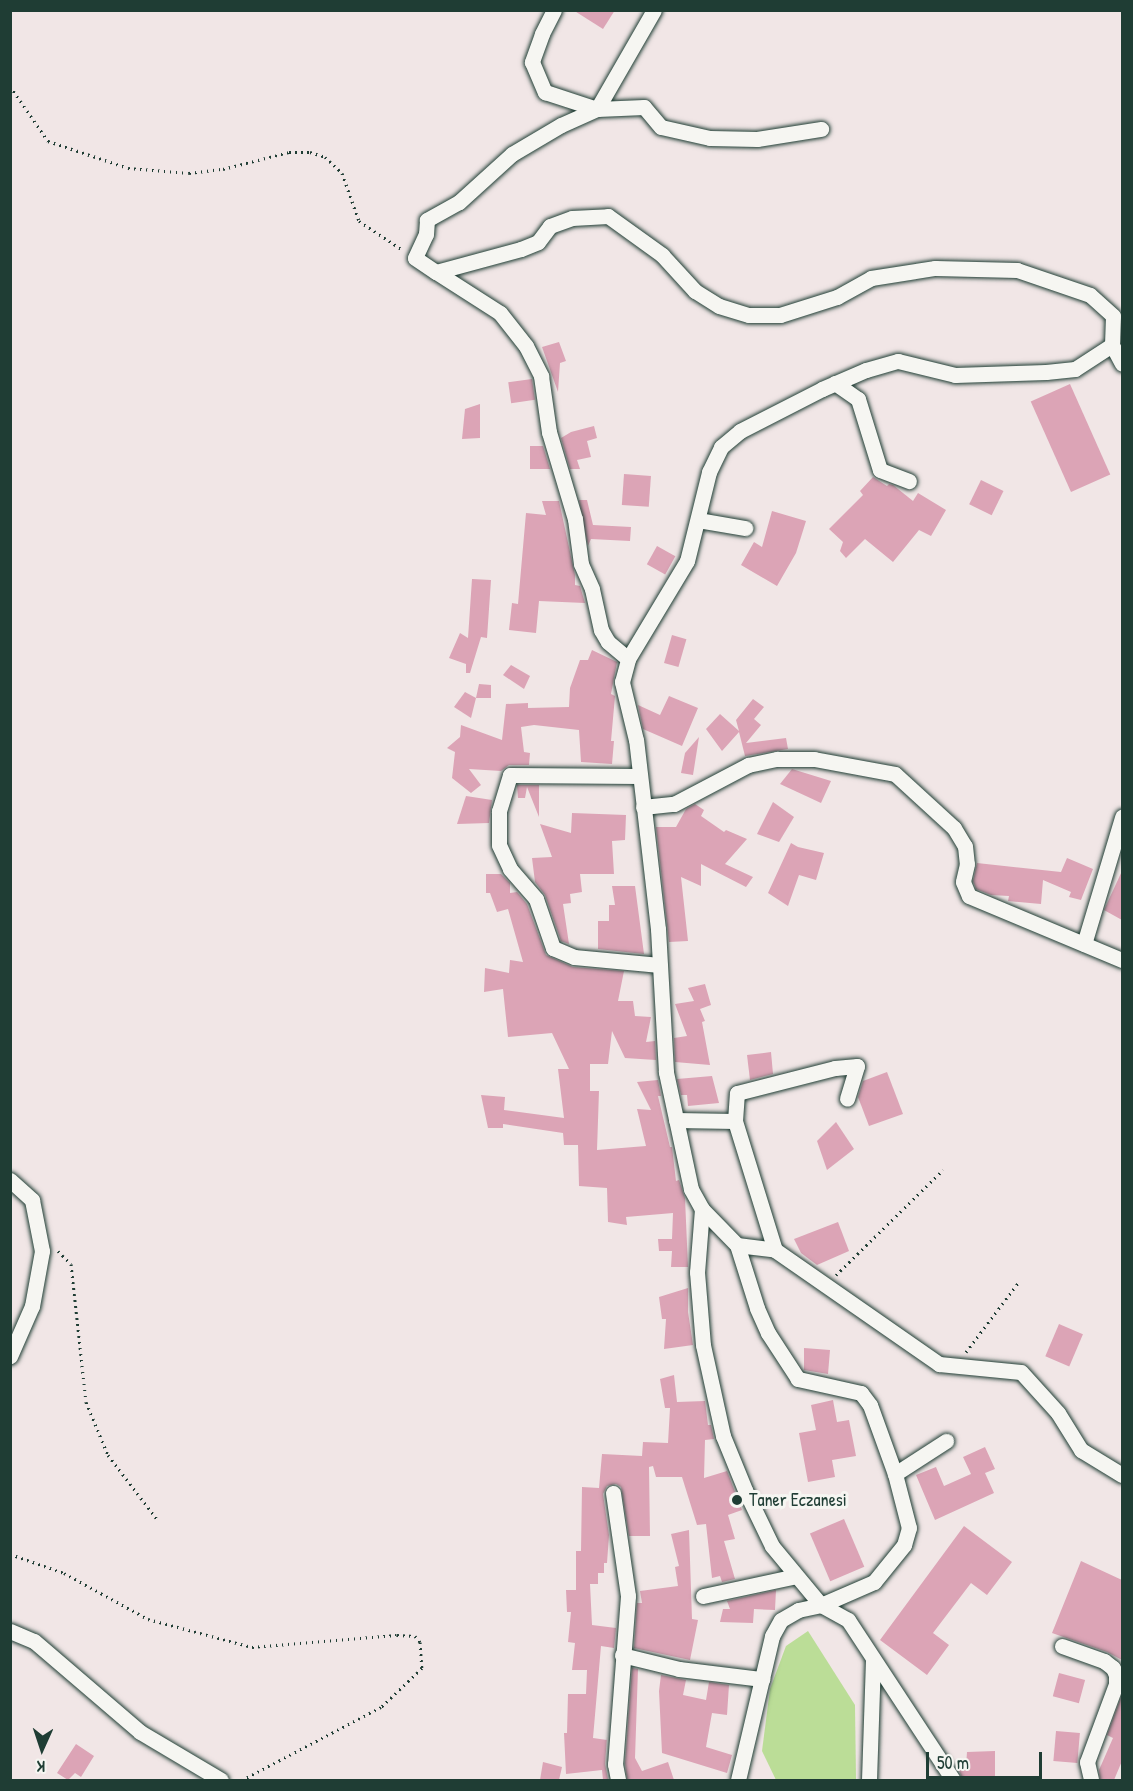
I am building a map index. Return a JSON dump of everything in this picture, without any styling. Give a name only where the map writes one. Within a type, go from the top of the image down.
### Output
[{"type":"street","points":[[554,10],[532,62],[545,92],[597,109],[644,107],[661,127],[710,138],[757,139],[821,129]]},
{"type":"street","points":[[628,658],[608,642],[601,630],[592,589],[581,564],[575,519],[549,432],[541,376],[531,356],[513,326],[500,313],[415,258],[426,234],[427,220],[459,202],[512,154],[561,125],[597,109],[654,10]]},
{"type":"street","points":[[436,272],[521,249],[538,242],[550,226],[572,218],[608,216],[662,255],[695,291],[719,306],[749,315],[780,315],[837,297],[871,278],[882,276],[935,268],[1017,270],[1090,295],[1113,316],[1113,340],[1122,364]]},
{"type":"street","points":[[738,1780],[772,1636],[782,1620],[798,1610],[821,1605],[874,1582],[904,1545],[909,1528],[895,1474],[870,1405],[861,1393],[798,1379],[760,1317],[737,1245],[702,1209],[691,1189],[666,1072],[660,965],[636,741],[622,682],[628,658],[687,561],[709,472],[721,447],[740,430],[835,383],[898,361],[955,375],[1010,375],[1075,369],[1113,340],[1122,306]]},
{"type":"street","points":[[835,383],[858,399],[880,470],[909,481]]},
{"type":"street","points":[[698,520],[745,528]]},
{"type":"street","points":[[643,807],[674,804],[748,765],[777,759],[814,759],[895,774],[954,828],[965,846],[967,864],[963,882],[969,896],[1122,960]]},
{"type":"street","points":[[639,776],[510,775],[499,811],[499,845],[510,869],[536,900],[554,948],[574,957],[660,965]]},
{"type":"street","points":[[1084,944],[1122,817]]},
{"type":"street","points":[[775,1250],[735,1121],[737,1093],[835,1068],[857,1066],[846,1098]]},
{"type":"street","points":[[676,1120],[735,1121]]},
{"type":"street","points":[[10,1180],[32,1200],[42,1251],[32,1306],[10,1356]]},
{"type":"street","points":[[702,1209],[697,1272],[704,1345],[723,1436],[772,1546],[821,1605],[848,1620],[953,1780]]},
{"type":"street","points":[[737,1245],[775,1250],[939,1364],[1021,1372],[1058,1413],[1081,1450],[1122,1475]]},
{"type":"street","points":[[895,1474],[946,1441]]},
{"type":"street","points":[[613,1493],[628,1596],[615,1764],[618,1780]]},
{"type":"street","points":[[703,1596],[796,1575]]},
{"type":"street","points":[[10,1631],[34,1641],[140,1732],[221,1780]]},
{"type":"street","points":[[1062,1646],[1104,1661],[1113,1668],[1116,1675],[1116,1684],[1087,1762],[1091,1780]]},
{"type":"street","points":[[622,1655],[679,1669],[762,1679]]},
{"type":"street","points":[[869,1780],[873,1659]]},
{"type":"path","points":[[10,86],[48,141],[128,168],[189,173],[223,169],[289,152],[310,153],[325,157],[342,173],[359,221],[415,258]]},
{"type":"path","points":[[826,1285],[943,1170]]},
{"type":"path","points":[[38,1230],[71,1264],[86,1402],[108,1455],[157,1519]]},
{"type":"path","points":[[956,1365],[1018,1283]]},
{"type":"path","points":[[10,1554],[64,1573],[148,1619],[252,1647],[397,1635],[415,1636],[420,1642],[422,1668],[381,1707],[242,1780]]},
{"type":"green space","points":[[808,1631],[855,1705],[856,1780],[776,1780],[762,1751],[770,1689],[786,1646]]},
{"type":"building","points":[[573,10],[615,10],[603,29]]},
{"type":"building","points":[[559,342],[566,361],[560,363],[558,392],[542,347]]},
{"type":"building","points":[[532,379],[535,400],[511,403],[508,382]]},
{"type":"building","points":[[1070,384],[1110,474],[1071,492],[1031,401]]},
{"type":"building","points":[[480,404],[480,438],[462,439],[465,409]]},
{"type":"building","points":[[594,426],[597,438],[587,441],[591,457],[577,460],[580,469],[570,469],[561,438],[571,432]]},
{"type":"building","points":[[530,446],[543,446],[550,469],[530,469]]},
{"type":"building","points":[[624,474],[651,476],[649,507],[622,505]]},
{"type":"building","points":[[873,477],[887,486],[893,485],[913,501],[918,493],[946,510],[931,536],[919,530],[893,562],[865,539],[846,558],[840,551],[843,542],[829,529],[863,495],[860,491]]},
{"type":"building","points":[[981,480],[1003,491],[992,515],[969,504]]},
{"type":"building","points":[[579,500],[587,500],[593,525],[631,527],[630,541],[591,539],[588,546]]},
{"type":"building","points":[[542,501],[559,501],[575,575],[575,585],[580,586],[585,603],[539,601],[536,633],[509,630],[512,603],[518,604],[526,513],[546,515]]},
{"type":"building","points":[[772,511],[806,521],[796,553],[777,586],[741,565],[754,542],[762,547]]},
{"type":"building","points":[[657,546],[675,556],[665,575],[647,564]]},
{"type":"building","points":[[472,579],[491,580],[487,638],[481,637],[470,673],[466,673],[466,664],[449,658],[460,633],[468,638]]},
{"type":"building","points":[[672,635],[686,639],[678,667],[664,663]]},
{"type":"building","points":[[592,650],[617,662],[611,694],[615,696],[611,741],[614,741],[612,764],[581,762],[579,730],[534,725],[521,727],[524,752],[530,753],[529,765],[509,765],[501,771],[469,769],[481,785],[471,793],[452,778],[455,752],[447,748],[460,737],[461,725],[502,740],[506,704],[528,703],[528,708],[569,707],[570,688],[580,660],[588,660]]},
{"type":"building","points":[[511,665],[530,676],[524,689],[503,675]]},
{"type":"building","points":[[479,684],[491,685],[491,698],[476,698]]},
{"type":"building","points":[[465,692],[476,698],[471,718],[454,707]]},
{"type":"building","points":[[669,696],[698,708],[682,746],[643,729],[638,705],[660,715]]},
{"type":"building","points":[[753,699],[764,707],[754,719],[761,725],[746,743],[786,738],[788,749],[745,756],[739,732],[722,751],[706,729],[720,714],[739,731],[736,720]]},
{"type":"building","points":[[699,737],[693,775],[681,773],[685,753]]},
{"type":"building","points":[[792,769],[831,781],[821,803],[780,784]]},
{"type":"building","points":[[517,785],[539,785],[539,817],[527,787],[525,798],[518,798]]},
{"type":"building","points":[[466,796],[492,800],[489,823],[457,824]]},
{"type":"building","points":[[773,802],[794,817],[779,842],[757,834]]},
{"type":"building","points":[[695,804],[704,810],[701,816],[724,832],[726,830],[747,839],[725,864],[753,877],[746,887],[701,864],[701,886],[681,877],[688,941],[669,942],[656,827],[676,827],[686,809]]},
{"type":"building","points":[[572,813],[626,815],[625,840],[612,841],[614,874],[580,874],[582,892],[570,894],[571,903],[563,904],[569,944],[561,941],[545,895],[535,882],[532,858],[552,857],[540,824],[571,833]]},
{"type":"building","points":[[791,843],[824,853],[816,880],[799,875],[788,906],[768,893]]},
{"type":"building","points":[[1067,858],[1093,869],[1081,900],[1069,897],[1071,892],[1043,880],[1041,904],[1008,901],[1009,896],[991,895],[976,889],[973,881],[977,863],[1061,872]]},
{"type":"building","points":[[1122,871],[1122,920],[1104,910]]},
{"type":"building","points":[[486,874],[501,874],[510,883],[510,893],[517,892],[527,904],[546,955],[573,967],[624,971],[618,1001],[633,1001],[635,1016],[651,1017],[646,1042],[655,1041],[656,1060],[625,1058],[612,1031],[608,1064],[590,1064],[590,1091],[599,1091],[597,1150],[646,1146],[637,1109],[651,1110],[637,1082],[658,1080],[661,1096],[658,1096],[670,1147],[672,1147],[676,1181],[679,1180],[685,1198],[688,1267],[671,1267],[672,1251],[659,1251],[658,1239],[672,1239],[673,1213],[626,1217],[627,1225],[608,1222],[607,1188],[579,1186],[578,1145],[564,1145],[563,1133],[503,1124],[503,1128],[488,1128],[481,1095],[505,1097],[504,1110],[564,1118],[558,1069],[569,1069],[552,1033],[508,1037],[503,989],[484,992],[485,968],[509,973],[510,960],[523,962],[508,909],[497,912],[490,893],[486,893]]},
{"type":"building","points":[[612,886],[635,886],[644,954],[598,949],[598,921],[609,921],[609,905],[615,905]]},
{"type":"building","points":[[705,984],[711,1005],[700,1009],[705,1021],[702,1022],[710,1065],[675,1062],[674,1038],[687,1036],[675,1004],[694,1001],[688,988]]},
{"type":"building","points":[[771,1052],[773,1074],[750,1080],[747,1055]]},
{"type":"building","points":[[887,1072],[903,1114],[869,1126],[858,1097],[863,1081]]},
{"type":"building","points":[[712,1076],[719,1103],[688,1106],[687,1095],[681,1095],[677,1079]]},
{"type":"building","points":[[836,1122],[854,1149],[827,1170],[817,1141]]},
{"type":"building","points":[[838,1222],[849,1251],[817,1265],[801,1253],[794,1239]]},
{"type":"building","points":[[688,1288],[688,1312],[693,1345],[664,1349],[666,1319],[662,1319],[659,1297]]},
{"type":"building","points":[[1059,1324],[1083,1334],[1069,1366],[1045,1356]]},
{"type":"building","points":[[804,1348],[830,1350],[828,1374],[804,1370]]},
{"type":"building","points":[[674,1375],[677,1402],[705,1401],[708,1425],[711,1425],[714,1439],[705,1440],[704,1478],[727,1471],[742,1510],[728,1515],[735,1539],[724,1541],[735,1579],[722,1582],[720,1576],[712,1578],[706,1524],[697,1525],[682,1477],[656,1477],[653,1466],[649,1467],[650,1536],[629,1536],[621,1487],[616,1484],[607,1486],[603,1494],[609,1535],[607,1563],[604,1563],[604,1573],[598,1573],[598,1584],[590,1584],[592,1625],[616,1628],[614,1648],[601,1646],[593,1738],[607,1740],[605,1764],[608,1779],[603,1780],[602,1770],[566,1774],[564,1733],[567,1733],[568,1694],[586,1694],[587,1670],[572,1670],[575,1643],[568,1642],[571,1612],[567,1612],[566,1590],[576,1590],[576,1551],[581,1551],[582,1487],[599,1488],[602,1454],[642,1456],[643,1442],[668,1443],[670,1408],[665,1408],[660,1379]]},
{"type":"building","points":[[833,1400],[837,1422],[849,1420],[856,1456],[832,1460],[835,1477],[808,1482],[799,1433],[816,1430],[811,1405]]},
{"type":"building","points":[[985,1447],[995,1469],[985,1473],[994,1493],[935,1520],[916,1475],[936,1467],[944,1486],[971,1474],[963,1457]]},
{"type":"building","points":[[844,1519],[864,1567],[830,1581],[810,1533]]},
{"type":"building","points":[[964,1526],[1012,1562],[987,1595],[971,1583],[933,1633],[949,1645],[927,1675],[880,1640]]},
{"type":"building","points":[[689,1530],[692,1619],[698,1620],[690,1660],[634,1648],[637,1603],[642,1603],[640,1591],[678,1586],[675,1567],[679,1566],[671,1534]]},
{"type":"building","points":[[1081,1561],[1122,1580],[1122,1660],[1107,1652],[1052,1633]]},
{"type":"building","points":[[776,1590],[775,1610],[754,1609],[753,1623],[720,1622],[723,1609],[730,1609],[727,1601]]},
{"type":"building","points":[[632,1668],[638,1669],[635,1758],[642,1771],[668,1762],[674,1780],[627,1780],[625,1763]]},
{"type":"building","points":[[1059,1673],[1085,1680],[1079,1703],[1053,1696]]},
{"type":"building","points":[[661,1675],[686,1680],[683,1695],[706,1700],[709,1682],[729,1685],[727,1715],[712,1713],[706,1747],[732,1755],[727,1773],[662,1753],[659,1691]]},
{"type":"building","points":[[1122,1694],[1122,1761],[1114,1780],[1100,1780],[1099,1770],[1113,1738],[1107,1735]]},
{"type":"building","points":[[1056,1731],[1080,1733],[1077,1763],[1053,1761]]},
{"type":"building","points":[[76,1744],[94,1756],[81,1777],[75,1773],[68,1780],[57,1773]]},
{"type":"building","points":[[995,1751],[995,1780],[963,1780],[957,1766],[966,1766],[967,1752]]},
{"type":"building","points":[[543,1762],[562,1767],[559,1780],[540,1780]]},
{"type":"place","name":"Taner Eczanesi","points":[[737,1500]]}]
